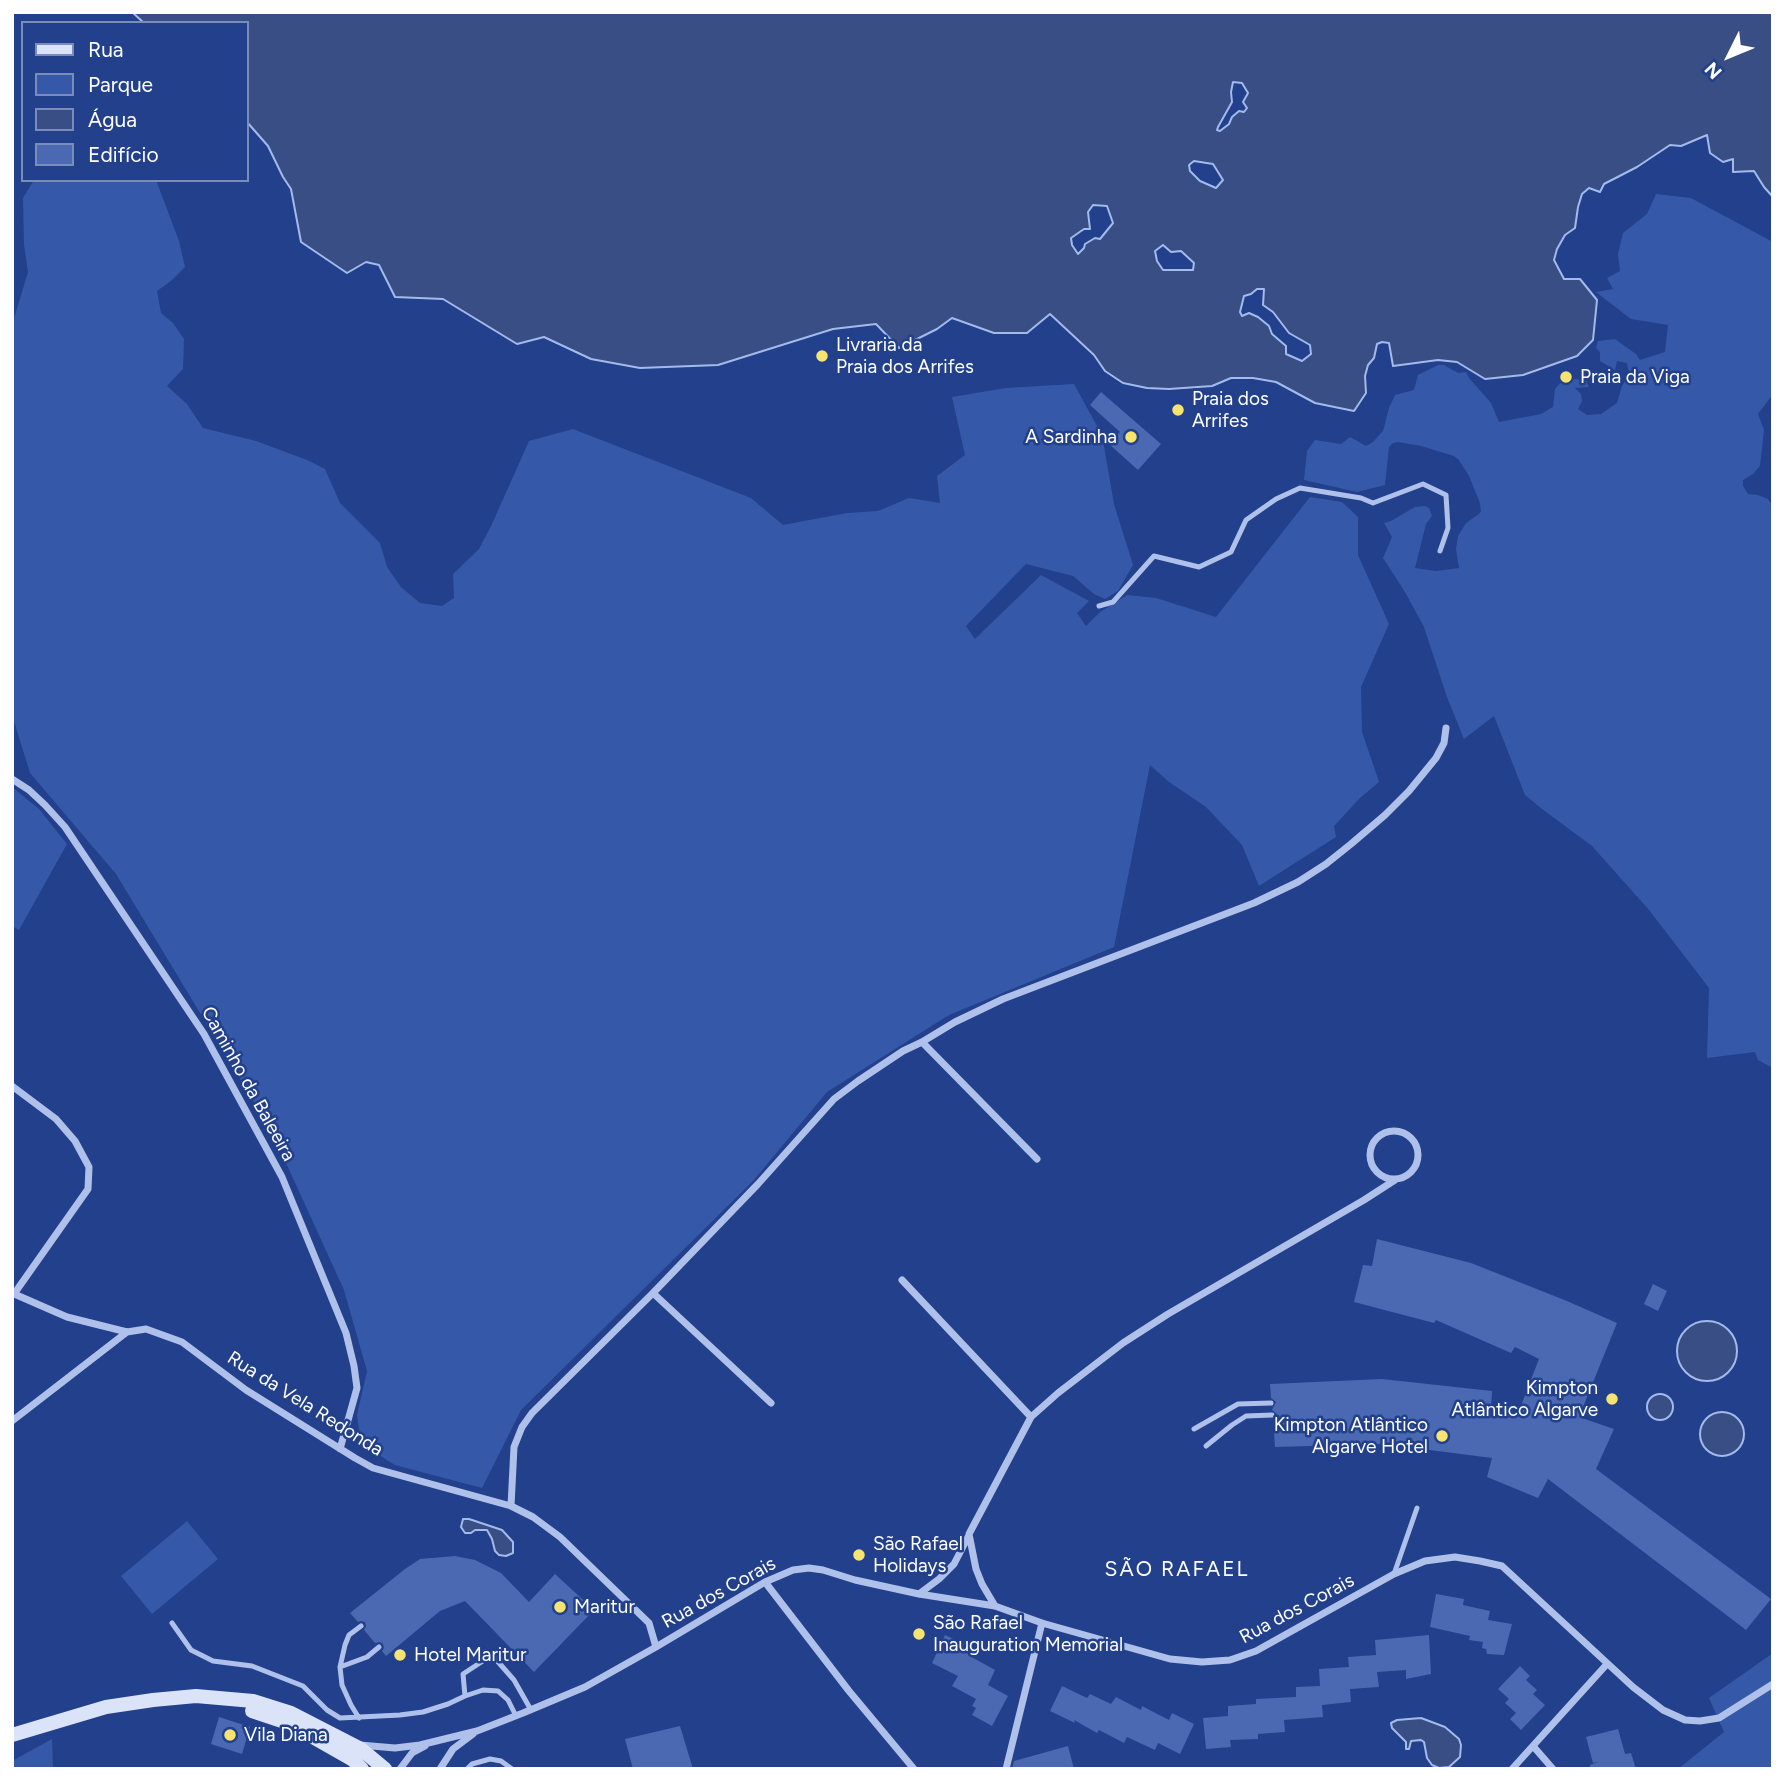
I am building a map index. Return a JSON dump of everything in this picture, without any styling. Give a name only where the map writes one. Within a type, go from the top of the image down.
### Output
[{"type":"street","points":[[511,1506],[514,1447],[522,1427],[532,1413],[758,1184],[834,1098],[903,1051],[1003,999],[1254,903],[1298,882],[1351,844],[1409,791],[1436,758],[1444,743],[1447,728]]},
{"type":"street","name":"Caminho da Baleeira","points":[[12,779],[45,805],[73,838],[204,1034],[282,1177],[346,1333],[354,1366],[356,1388],[341,1449]]},
{"type":"street","points":[[922,1042],[1037,1159]]},
{"type":"street","points":[[12,1086],[55,1119],[75,1141],[89,1167],[88,1189],[13,1294]]},
{"type":"street","points":[[919,1594],[954,1564],[1031,1417],[1058,1393],[1123,1343],[1168,1314],[1411,1173],[1417,1166],[1418,1148],[1406,1134],[1398,1131],[1381,1135],[1370,1149],[1370,1159],[1378,1174],[1395,1180]]},
{"type":"street","points":[[902,1280],[1031,1417]]},
{"type":"street","points":[[653,1293],[771,1403]]},
{"type":"street","name":"Rua da Vela Redonda","points":[[13,1294],[67,1317],[127,1332],[146,1329],[182,1342],[246,1390],[373,1468],[511,1506],[533,1517],[559,1537],[649,1623],[656,1647]]},
{"type":"street","points":[[12,1421],[127,1332]]},
{"type":"street","points":[[969,1534],[976,1569],[995,1606]]},
{"type":"street","name":"Rua dos Corais","points":[[477,1731],[585,1686],[765,1582],[793,1570],[809,1568],[919,1594],[995,1606],[1042,1623],[1170,1659],[1202,1662],[1230,1660],[1256,1651],[1394,1574],[1425,1561],[1455,1557],[1480,1560],[1502,1566],[1633,1687],[1663,1710],[1685,1720],[1720,1718],[1773,1684]]},
{"type":"street","points":[[765,1582],[849,1691],[914,1769]]},
{"type":"street","points":[[1006,1769],[1042,1623]]},
{"type":"street","points":[[1512,1769],[1607,1664]]},
{"type":"street","points":[[12,1735],[106,1707],[153,1700],[197,1696],[253,1701],[291,1713],[374,1769]]},
{"type":"street","points":[[344,1748],[395,1748],[477,1731]]},
{"type":"street","points":[[440,1769],[453,1749],[477,1731]]},
{"type":"street","points":[[401,1769],[412,1753],[432,1742]]},
{"type":"street","points":[[1533,1746],[1553,1769]]},
{"type":"street","points":[[344,1748],[362,1769]]},
{"type":"street","points":[[344,1748],[361,1749],[385,1769]]},
{"type":"lane","points":[[1099,606],[1113,602],[1154,556],[1199,567],[1231,552],[1246,520],[1276,499],[1300,488],[1361,498],[1373,503],[1423,484],[1446,495],[1448,528],[1440,551]]},
{"type":"lane","points":[[1194,1429],[1238,1404],[1271,1403]]},
{"type":"lane","points":[[1206,1447],[1246,1416],[1272,1415]]},
{"type":"lane","points":[[1394,1574],[1417,1508]]},
{"type":"lane","points":[[172,1623],[191,1650],[213,1661],[252,1666],[303,1686],[327,1710],[340,1718],[400,1716],[423,1712],[483,1690],[498,1691],[508,1700],[516,1716]]},
{"type":"lane","points":[[359,1718],[342,1685],[340,1667],[349,1635],[361,1626]]},
{"type":"lane","points":[[340,1667],[367,1657],[379,1647]]},
{"type":"lane","points":[[465,1696],[463,1674],[492,1655],[514,1680],[531,1710]]},
{"type":"lane","points":[[467,1769],[472,1764],[490,1759],[501,1761],[512,1769]]},
{"type":"green space","points":[[33,182],[157,182],[179,241],[185,267],[157,291],[161,313],[173,323],[184,339],[183,369],[167,386],[187,404],[203,428],[256,441],[325,469],[340,503],[380,543],[387,567],[401,587],[420,603],[442,606],[454,598],[453,574],[479,549],[529,441],[573,429],[751,498],[783,525],[847,513],[878,511],[909,498],[940,503],[937,476],[965,455],[952,397],[1006,388],[1074,384],[1102,435],[1114,504],[1133,565],[1118,591],[1105,599],[1094,594],[1073,576],[1026,564],[966,626],[975,639],[1041,575],[1089,601],[1077,613],[1086,626],[1100,612],[1127,595],[1156,598],[1216,617],[1310,497],[1342,502],[1358,517],[1358,555],[1389,624],[1361,687],[1362,732],[1379,782],[1334,826],[1336,837],[1259,886],[1242,845],[1206,807],[1169,782],[1150,765],[1114,947],[949,1015],[827,1092],[753,1181],[521,1410],[482,1488],[395,1465],[361,1444],[357,1415],[367,1371],[344,1290],[271,1130],[116,874],[30,773],[12,715],[12,325],[28,272],[24,245],[23,198]]},
{"type":"green space","points":[[1656,194],[1691,198],[1773,242],[1773,394],[1758,414],[1764,430],[1760,466],[1743,480],[1743,486],[1748,494],[1768,499],[1773,507],[1773,1068],[1758,1060],[1755,1052],[1707,1058],[1709,988],[1649,910],[1592,846],[1525,795],[1494,716],[1464,739],[1424,627],[1383,558],[1392,537],[1384,523],[1415,507],[1425,506],[1429,508],[1432,516],[1426,524],[1415,568],[1436,571],[1459,568],[1456,549],[1458,536],[1466,523],[1481,511],[1469,476],[1459,460],[1421,446],[1398,442],[1389,447],[1385,485],[1357,492],[1304,480],[1307,451],[1315,440],[1341,444],[1350,437],[1366,446],[1373,442],[1383,431],[1395,395],[1414,390],[1418,375],[1438,365],[1444,365],[1458,373],[1466,372],[1491,403],[1499,422],[1541,414],[1553,407],[1555,389],[1560,383],[1573,379],[1586,380],[1589,387],[1575,388],[1581,394],[1582,401],[1578,409],[1587,415],[1601,414],[1617,403],[1629,374],[1627,363],[1617,361],[1615,370],[1600,361],[1600,352],[1596,348],[1598,341],[1615,339],[1640,360],[1665,352],[1668,325],[1631,319],[1596,292],[1613,289],[1607,278],[1620,271],[1618,254],[1623,233],[1647,214]]},
{"type":"green space","points":[[12,787],[39,809],[67,844],[19,930],[12,926]]},
{"type":"green space","points":[[187,1521],[218,1559],[152,1614],[121,1576]]},
{"type":"green space","points":[[1773,1653],[1773,1769],[1678,1769],[1724,1732],[1709,1698]]},
{"type":"green space","points":[[52,1739],[53,1769],[12,1769],[12,1761]]},
{"type":"water","points":[[132,12],[1773,12],[1773,197],[1754,171],[1733,172],[1733,159],[1723,162],[1710,153],[1707,135],[1681,146],[1670,145],[1637,167],[1604,184],[1600,192],[1589,188],[1582,194],[1575,228],[1565,235],[1557,249],[1554,260],[1564,279],[1580,279],[1597,300],[1593,340],[1577,356],[1523,375],[1485,379],[1457,362],[1438,360],[1393,366],[1389,343],[1382,342],[1377,344],[1374,358],[1368,365],[1365,376],[1366,393],[1354,411],[1315,403],[1276,382],[1253,378],[1231,378],[1212,386],[1169,389],[1123,383],[1105,371],[1094,355],[1050,314],[1027,333],[994,333],[952,318],[937,329],[899,348],[876,324],[833,329],[718,365],[640,368],[591,359],[544,337],[517,344],[443,299],[395,297],[379,265],[366,262],[347,273],[301,242],[291,189],[268,146],[248,123],[248,21],[142,21]],"holes":[[[1233,82],[1242,83],[1248,93],[1243,102],[1247,108],[1244,112],[1239,111],[1220,131],[1217,130],[1218,127],[1232,102]],[[1194,161],[1213,164],[1223,180],[1216,188],[1200,181],[1190,171],[1189,165]],[[1093,205],[1107,206],[1113,223],[1100,239],[1095,238],[1085,244],[1078,254],[1071,238],[1084,229],[1090,229],[1088,212]],[[1163,245],[1171,252],[1181,251],[1194,263],[1193,270],[1163,270],[1155,251]],[[1257,289],[1264,289],[1263,305],[1273,312],[1289,333],[1310,345],[1311,354],[1302,361],[1286,354],[1286,346],[1272,334],[1269,326],[1249,313],[1242,316],[1240,312],[1244,296]]]},
{"type":"water","points":[[1707,1321],[1724,1326],[1732,1334],[1737,1351],[1732,1368],[1724,1376],[1707,1381],[1690,1376],[1682,1368],[1677,1351],[1682,1334],[1690,1326]]},
{"type":"water","points":[[1660,1394],[1669,1398],[1673,1407],[1669,1416],[1660,1420],[1651,1416],[1647,1407],[1651,1398]]},
{"type":"water","points":[[1722,1412],[1731,1413],[1738,1418],[1743,1425],[1743,1443],[1738,1450],[1731,1455],[1722,1456],[1713,1455],[1706,1450],[1701,1443],[1700,1434],[1701,1425],[1706,1418],[1713,1413]]},
{"type":"water","points":[[463,1519],[502,1530],[513,1542],[513,1553],[499,1555],[487,1530],[465,1533],[461,1527]]},
{"type":"water","points":[[1421,1718],[1445,1727],[1459,1739],[1460,1757],[1449,1767],[1439,1768],[1432,1765],[1421,1740],[1411,1741],[1409,1749],[1406,1749],[1406,1742],[1392,1728],[1391,1723],[1397,1720]]},
{"type":"building","points":[[1101,392],[1161,444],[1138,470],[1109,444],[1120,432],[1090,405]]},
{"type":"building","name":"Kimpton Atlântico Algarve Hotel","points":[[1377,1239],[1471,1263],[1617,1323],[1579,1417],[1614,1429],[1596,1469],[1771,1599],[1746,1630],[1548,1479],[1538,1498],[1487,1477],[1492,1458],[1383,1444],[1275,1447],[1273,1420],[1277,1414],[1272,1410],[1276,1402],[1271,1398],[1270,1384],[1382,1379],[1492,1391],[1491,1409],[1517,1416],[1539,1359],[1515,1347],[1511,1353],[1436,1320],[1434,1323],[1354,1302],[1363,1265],[1372,1266]]},
{"type":"building","points":[[1653,1284],[1667,1291],[1658,1311],[1644,1304]]},
{"type":"building","points":[[455,1556],[475,1560],[501,1573],[529,1602],[555,1574],[594,1610],[534,1672],[465,1601],[440,1611],[386,1656],[382,1651],[383,1644],[375,1643],[364,1630],[365,1622],[358,1622],[350,1613],[420,1559]]},
{"type":"building","points":[[1436,1594],[1464,1599],[1463,1605],[1490,1611],[1488,1620],[1512,1624],[1504,1655],[1487,1654],[1486,1649],[1482,1648],[1483,1642],[1469,1640],[1470,1636],[1430,1627]]},
{"type":"building","points":[[945,1635],[972,1648],[968,1655],[995,1670],[988,1685],[1008,1696],[992,1726],[972,1715],[976,1708],[972,1706],[976,1699],[952,1686],[958,1676],[932,1663]]},
{"type":"building","points":[[1429,1635],[1431,1674],[1406,1679],[1406,1670],[1377,1672],[1379,1687],[1350,1689],[1351,1702],[1322,1705],[1323,1717],[1284,1720],[1285,1732],[1258,1734],[1258,1739],[1230,1740],[1231,1747],[1206,1749],[1203,1718],[1228,1716],[1228,1706],[1256,1704],[1256,1699],[1296,1697],[1296,1687],[1320,1686],[1319,1669],[1349,1667],[1348,1657],[1376,1655],[1375,1640]]},
{"type":"building","points":[[1520,1666],[1530,1676],[1526,1680],[1537,1690],[1533,1694],[1545,1705],[1521,1730],[1510,1719],[1516,1713],[1505,1703],[1509,1699],[1498,1689]]},
{"type":"building","points":[[1062,1686],[1087,1698],[1090,1694],[1111,1704],[1116,1697],[1169,1720],[1172,1713],[1194,1724],[1180,1754],[1158,1743],[1155,1750],[1127,1737],[1124,1743],[1050,1711]]},
{"type":"building","name":"Vila Diana","points":[[219,1717],[250,1727],[242,1754],[211,1744]]},
{"type":"building","points":[[680,1726],[693,1769],[633,1769],[625,1739]]},
{"type":"building","points":[[1618,1729],[1625,1754],[1631,1753],[1636,1769],[1590,1769],[1590,1765],[1598,1762],[1593,1763],[1586,1737]]},
{"type":"building","points":[[1068,1746],[1074,1769],[1012,1769],[1014,1761]]},
{"type":"place","name":"Livraria da Praia dos Arrifes","points":[[822,356]]},
{"type":"place","name":"Praia da Viga","points":[[1566,377]]},
{"type":"place","name":"Praia dos Arrifes","points":[[1178,410]]},
{"type":"place","name":"A Sardinha","points":[[1131,437]]},
{"type":"place","name":"Kimpton Atlântico Algarve","points":[[1612,1399]]},
{"type":"place","name":"Kimpton Atlântico Algarve Hotel","points":[[1442,1436]]},
{"type":"place","name":"São Rafael Holidays","points":[[859,1555]]},
{"type":"place","name":"Maritur","points":[[560,1607]]},
{"type":"place","name":"São Rafael Inauguration Memorial","points":[[919,1634]]},
{"type":"place","name":"Hotel Maritur","points":[[400,1655]]},
{"type":"place","name":"Vila Diana","points":[[230,1735]]},
{"type":"district","name":"SÃO RAFAEL","points":[[1177,1570]]}]
